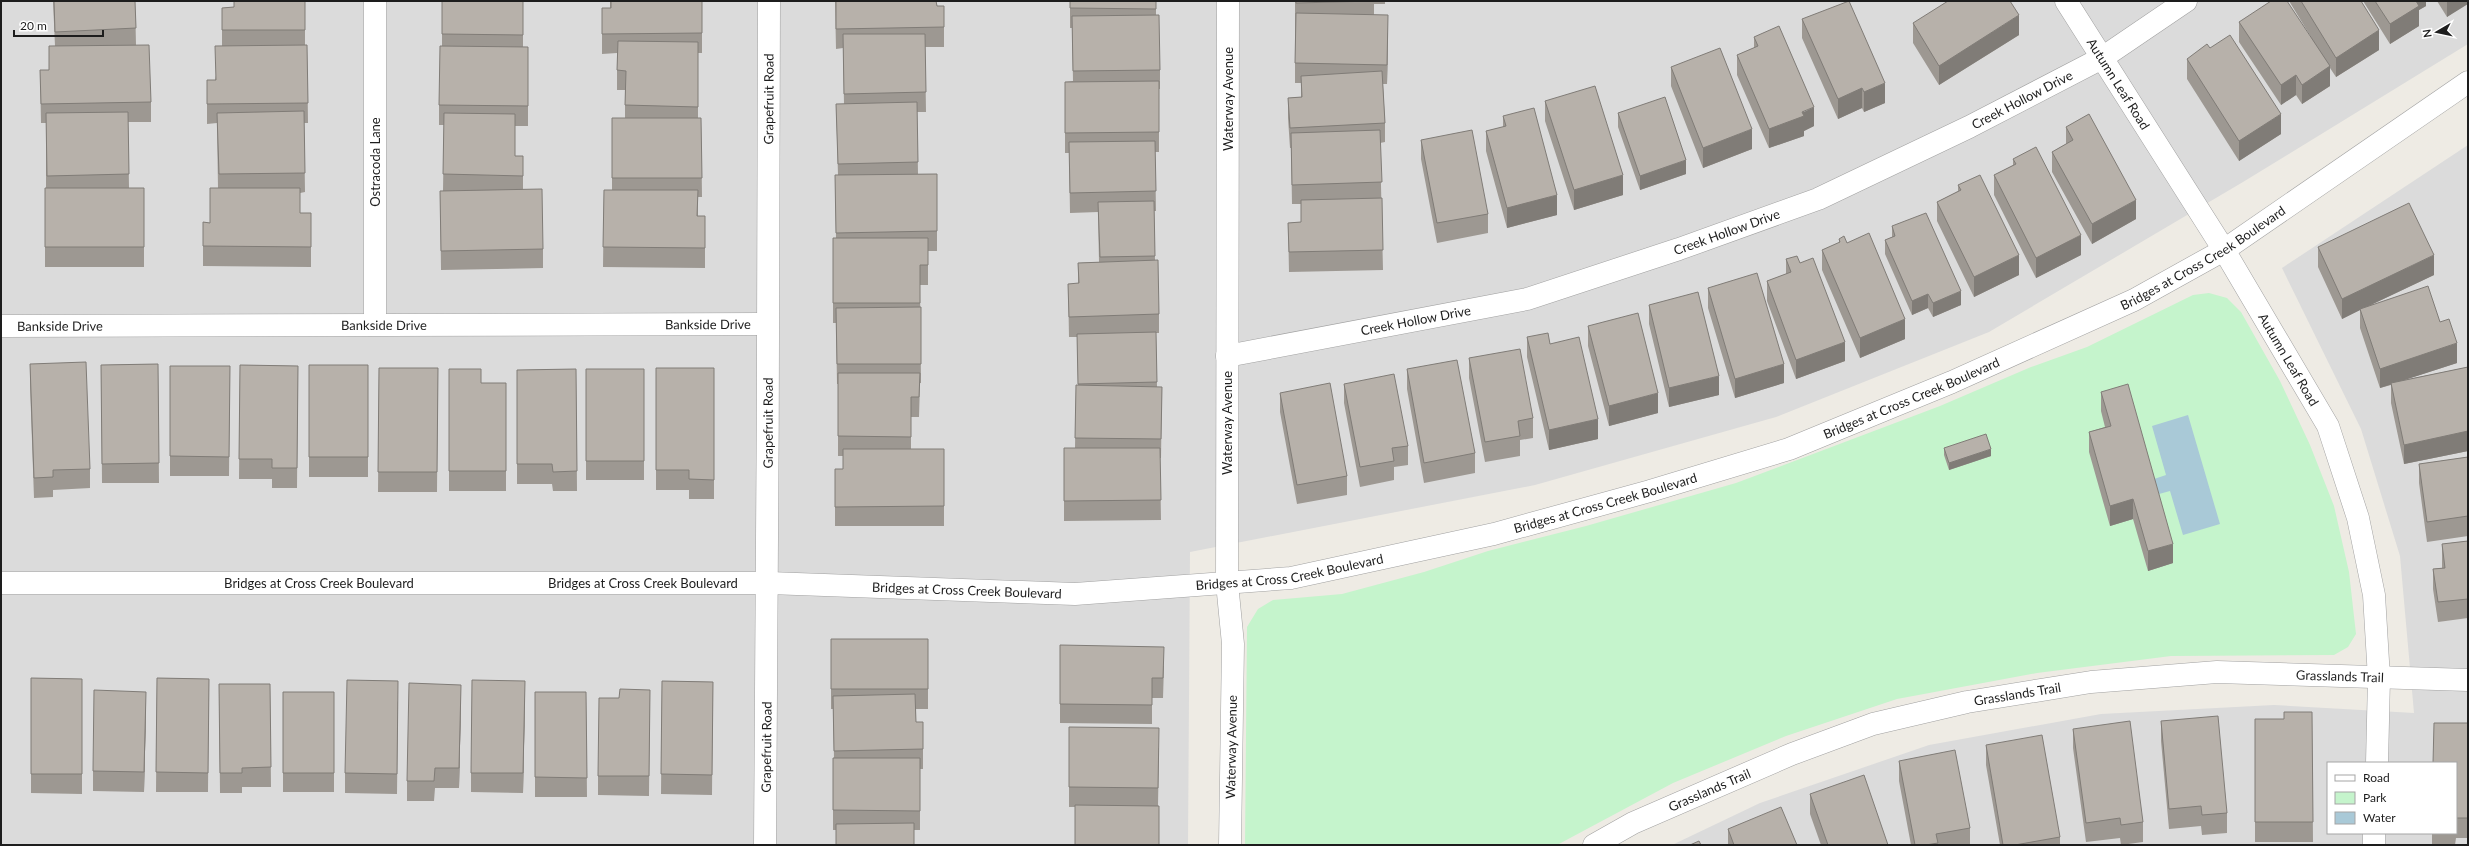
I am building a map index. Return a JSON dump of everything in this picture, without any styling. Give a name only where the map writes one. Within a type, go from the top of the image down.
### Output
[{"type":"street","name":"Ostracoda Lane","points":[[375,1],[375,324]]},
{"type":"street","name":"Grapefruit Road","points":[[764,845],[769,583],[766,324],[769,1]]},
{"type":"street","name":"Waterway Avenue","points":[[1228,1],[1227,583],[1233,644],[1230,845]]},
{"type":"street","name":"Autumn Leaf Road","points":[[2066,1],[2224,250],[2328,426],[2358,518],[2374,595],[2379,678],[2377,762]]},
{"type":"street","name":"Creek Hollow Drive","points":[[1227,356],[1527,299],[1679,249],[1818,199],[1969,127],[2102,58],[2186,1]]},
{"type":"street","name":"Bridges at Cross Creek Boulevard","points":[[1,583],[769,583],[1075,594],[1291,578],[1494,534],[1650,492],[1789,449],[1952,382],[2134,300],[2224,250],[2468,82]]},
{"type":"street","name":"Bankside Drive","points":[[1,326],[766,324]]},
{"type":"street","name":"Grasslands Trail","points":[[1594,845],[1633,823],[1792,754],[1873,724],[1966,702],[2091,682],[2217,672],[2468,680]]},
{"type":"street","points":[[2374,834],[2374,845]]},
{"type":"shaded area","points":[[1,1],[2468,1],[2468,44],[2243,182],[1989,332],[1776,417],[1535,485],[1190,552],[1188,845],[1,845]]},
{"type":"shaded area","points":[[2468,145],[2468,845],[1672,845],[1760,803],[1929,745],[2101,714],[2274,705],[2414,713],[2400,556],[2361,429],[2282,268]]},
{"type":"green space","points":[[2209,293],[2227,298],[2241,312],[2280,381],[2310,445],[2334,506],[2349,572],[2356,634],[2348,647],[2334,655],[2171,656],[2037,673],[1897,699],[1786,736],[1673,783],[1557,845],[1245,845],[1247,627],[1258,609],[1273,600],[1342,594],[1424,572],[1488,551],[1586,526],[1736,483],[1940,406],[2031,367],[2087,347],[2193,295]]},
{"type":"water","points":[[2188,415],[2220,524],[2183,535],[2170,491],[2159,494],[2154,479],[2166,475],[2152,426]]},
{"type":"building","points":[[54,1],[135,1],[136,28],[55,32]]},
{"type":"building","points":[[234,1],[305,1],[305,30],[222,30],[222,8],[234,7]]},
{"type":"building","points":[[442,1],[523,1],[523,35],[442,34]]},
{"type":"building","points":[[611,1],[702,1],[702,33],[602,34],[602,8],[611,8]]},
{"type":"building","points":[[836,1],[936,1],[937,6],[944,6],[944,27],[836,29]]},
{"type":"building","points":[[1070,1],[1156,1],[1156,9],[1070,8]]},
{"type":"building","points":[[1296,1],[1374,1],[1296,3]]},
{"type":"building","points":[[1849,1],[1885,83],[1864,92],[1862,88],[1838,99],[1802,19]]},
{"type":"building","points":[[1948,1],[2010,1],[2019,15],[1939,66],[1913,23]]},
{"type":"building","points":[[2271,1],[2287,1],[2330,66],[2302,85],[2296,75],[2281,85],[2239,22]]},
{"type":"building","points":[[2301,1],[2361,1],[2379,30],[2336,58]]},
{"type":"building","points":[[2375,1],[2416,1],[2419,6],[2390,24]]},
{"type":"building","points":[[1296,13],[1388,15],[1387,65],[1295,63]]},
{"type":"building","points":[[1159,15],[1160,70],[1073,71],[1072,16]]},
{"type":"building","points":[[1779,26],[1814,107],[1802,112],[1804,116],[1769,129],[1737,55],[1758,46],[1754,37]]},
{"type":"building","points":[[843,34],[925,34],[926,92],[844,94]]},
{"type":"building","points":[[2230,35],[2281,114],[2239,141],[2187,59],[2207,44],[2210,48]]},
{"type":"building","points":[[618,41],[698,42],[698,107],[625,105],[626,71],[617,70]]},
{"type":"building","points":[[149,45],[151,102],[41,104],[40,70],[49,70],[49,46]]},
{"type":"building","points":[[307,45],[308,103],[207,104],[207,80],[216,80],[215,46]]},
{"type":"building","points":[[440,46],[528,47],[528,106],[439,105]]},
{"type":"building","points":[[1720,48],[1752,129],[1703,148],[1671,67]]},
{"type":"building","points":[[1382,71],[1385,123],[1290,128],[1288,98],[1302,97],[1301,76]]},
{"type":"building","points":[[1159,81],[1159,132],[1065,133],[1065,82]]},
{"type":"building","points":[[1595,86],[1623,175],[1574,190],[1545,101]]},
{"type":"building","points":[[1665,97],[1686,160],[1640,176],[1618,113]]},
{"type":"building","points":[[917,102],[918,162],[838,164],[836,104]]},
{"type":"building","points":[[1534,108],[1557,195],[1507,208],[1486,131],[1506,126],[1503,116]]},
{"type":"building","points":[[304,111],[305,173],[219,174],[217,113]]},
{"type":"building","points":[[128,112],[129,174],[47,176],[46,113]]},
{"type":"building","points":[[444,113],[515,114],[515,156],[523,156],[523,176],[443,174]]},
{"type":"building","points":[[2089,114],[2136,200],[2092,224],[2052,152],[2073,140],[2066,127]]},
{"type":"building","points":[[612,118],[701,118],[702,178],[612,178]]},
{"type":"building","points":[[1380,130],[1382,182],[1292,185],[1291,133]]},
{"type":"building","points":[[1472,130],[1488,214],[1437,223],[1421,140]]},
{"type":"building","points":[[1155,141],[1156,191],[1070,193],[1069,142]]},
{"type":"building","points":[[2036,147],[2081,235],[2036,258],[1994,175],[2016,164],[2013,159]]},
{"type":"building","points":[[937,174],[937,231],[836,233],[835,175]]},
{"type":"building","points":[[1980,175],[2019,255],[1974,277],[1937,202],[1961,190],[1958,185]]},
{"type":"building","points":[[45,188],[144,188],[144,247],[45,247]]},
{"type":"building","points":[[210,188],[300,188],[300,213],[311,213],[311,247],[203,246],[203,222],[210,223]]},
{"type":"building","points":[[542,189],[543,249],[441,251],[440,191]]},
{"type":"building","points":[[604,190],[698,190],[697,216],[705,216],[705,248],[603,247]]},
{"type":"building","points":[[1382,198],[1383,250],[1289,252],[1288,223],[1301,222],[1301,200]]},
{"type":"building","points":[[1154,201],[1155,256],[1100,257],[1098,202]]},
{"type":"building","points":[[2409,203],[2434,255],[2342,299],[2318,247]]},
{"type":"building","points":[[1926,213],[1961,291],[1933,303],[1928,294],[1912,301],[1885,240],[1895,236],[1892,226]]},
{"type":"building","points":[[1869,233],[1905,319],[1860,338],[1822,250],[1840,242],[1839,239],[1844,236],[1847,243]]},
{"type":"building","points":[[833,238],[928,238],[928,265],[920,265],[920,303],[833,303]]},
{"type":"building","points":[[1797,256],[1800,263],[1813,258],[1845,342],[1796,360],[1767,281],[1791,272],[1786,259]]},
{"type":"building","points":[[1158,260],[1159,314],[1069,317],[1068,284],[1079,283],[1078,263]]},
{"type":"building","points":[[1757,273],[1784,364],[1735,379],[1708,288]]},
{"type":"building","points":[[2428,286],[2440,322],[2449,319],[2457,343],[2380,369],[2360,309]]},
{"type":"building","points":[[1698,292],[1719,376],[1669,388],[1649,305]]},
{"type":"building","points":[[921,307],[921,364],[837,364],[836,308]]},
{"type":"building","points":[[1638,313],[1658,393],[1609,406],[1588,326]]},
{"type":"building","points":[[1156,332],[1157,382],[1078,384],[1077,334]]},
{"type":"building","points":[[1548,333],[1550,344],[1579,337],[1598,419],[1549,430],[1527,337]]},
{"type":"building","points":[[1520,349],[1533,418],[1518,421],[1520,436],[1485,442],[1469,358]]},
{"type":"building","points":[[1457,360],[1475,453],[1424,463],[1407,369]]},
{"type":"building","points":[[86,362],[90,469],[53,470],[53,477],[34,478],[30,364]]},
{"type":"building","points":[[158,364],[159,463],[102,464],[101,365]]},
{"type":"building","points":[[240,365],[298,366],[297,468],[272,468],[272,459],[239,459]]},
{"type":"building","points":[[309,365],[368,365],[368,457],[309,457]]},
{"type":"building","points":[[170,366],[230,366],[229,457],[170,456]]},
{"type":"building","points":[[2468,367],[2468,431],[2404,445],[2391,383]]},
{"type":"building","points":[[379,368],[438,368],[437,472],[378,472]]},
{"type":"building","points":[[656,368],[714,368],[714,480],[689,479],[689,470],[656,470]]},
{"type":"building","points":[[449,369],[481,369],[481,383],[506,383],[506,471],[449,471]]},
{"type":"building","points":[[576,369],[577,471],[553,472],[552,464],[517,464],[517,370]]},
{"type":"building","points":[[586,369],[644,369],[644,461],[586,461]]},
{"type":"building","points":[[838,373],[920,373],[919,397],[911,397],[911,437],[838,436]]},
{"type":"building","points":[[1394,374],[1408,446],[1392,448],[1394,461],[1360,467],[1344,384]]},
{"type":"building","points":[[1330,383],[1347,476],[1297,485],[1280,393]]},
{"type":"building","points":[[2128,384],[2173,544],[2148,551],[2133,499],[2110,506],[2089,432],[2111,426],[2101,392]]},
{"type":"building","points":[[1076,385],[1162,387],[1161,439],[1075,438]]},
{"type":"building","points":[[1986,434],[1991,449],[1949,463],[1944,448]]},
{"type":"building","points":[[1064,448],[1160,448],[1161,500],[1064,501]]},
{"type":"building","points":[[843,449],[944,449],[944,506],[835,507],[835,469],[843,469]]},
{"type":"building","points":[[2468,457],[2468,516],[2427,522],[2419,464]]},
{"type":"building","points":[[2468,541],[2468,599],[2438,602],[2433,569],[2445,568],[2442,544]]},
{"type":"building","points":[[831,639],[928,639],[928,689],[831,689]]},
{"type":"building","points":[[1060,645],[1164,647],[1163,678],[1152,678],[1152,705],[1060,704]]},
{"type":"building","points":[[31,678],[82,679],[82,774],[31,774]]},
{"type":"building","points":[[157,678],[209,679],[208,773],[156,772]]},
{"type":"building","points":[[347,680],[398,681],[397,774],[345,773]]},
{"type":"building","points":[[472,680],[525,681],[523,773],[471,773]]},
{"type":"building","points":[[662,681],[713,682],[712,775],[661,774]]},
{"type":"building","points":[[409,683],[461,685],[459,768],[435,768],[434,781],[407,781]]},
{"type":"building","points":[[219,684],[270,684],[271,767],[242,768],[242,773],[220,773]]},
{"type":"building","points":[[620,689],[650,690],[649,776],[598,776],[599,698],[619,698]]},
{"type":"building","points":[[94,690],[146,692],[144,772],[93,771]]},
{"type":"building","points":[[283,692],[334,692],[334,773],[283,773]]},
{"type":"building","points":[[535,692],[586,692],[587,778],[535,777]]},
{"type":"building","points":[[915,694],[916,722],[923,722],[923,749],[834,751],[833,696]]},
{"type":"building","points":[[2284,712],[2312,712],[2313,822],[2255,822],[2255,719],[2284,719]]},
{"type":"building","points":[[2218,716],[2227,813],[2202,815],[2201,806],[2169,809],[2161,721]]},
{"type":"building","points":[[2130,721],[2143,822],[2121,825],[2120,818],[2086,823],[2073,729]]},
{"type":"building","points":[[2434,723],[2468,723],[2468,818],[2457,818],[2457,762],[2433,762]]},
{"type":"building","points":[[1069,727],[1159,728],[1158,788],[1069,787]]},
{"type":"building","points":[[2042,735],[2060,837],[2015,845],[2003,845],[1986,745]]},
{"type":"building","points":[[1955,750],[1970,828],[1936,834],[1938,843],[1915,845],[1899,761]]},
{"type":"building","points":[[833,758],[920,758],[920,811],[833,810]]},
{"type":"building","points":[[1864,775],[1888,845],[1828,845],[1810,794]]},
{"type":"building","points":[[1075,805],[1159,806],[1159,845],[1075,845]]},
{"type":"building","points":[[1781,807],[1797,845],[1734,845],[1728,829]]},
{"type":"building","points":[[914,823],[914,845],[836,845],[836,824]]},
{"type":"building","points":[[1699,841],[1701,845],[1690,845]]}]
